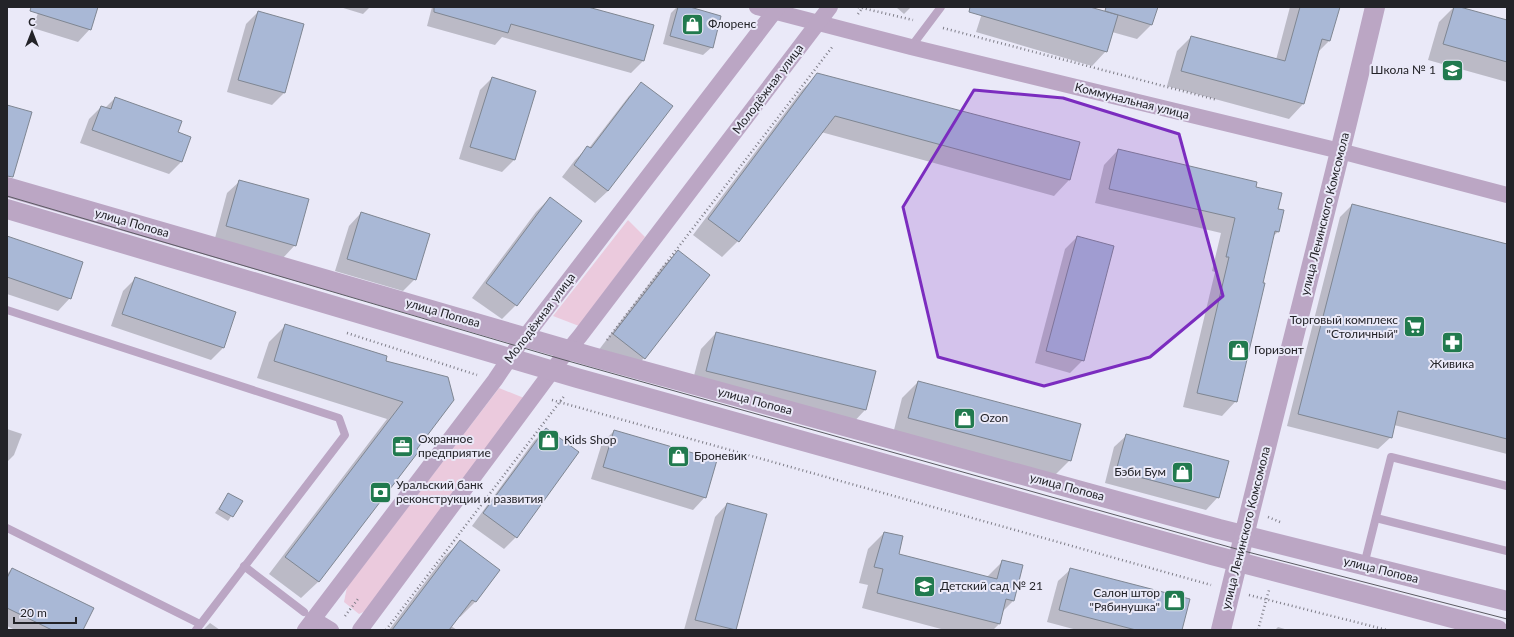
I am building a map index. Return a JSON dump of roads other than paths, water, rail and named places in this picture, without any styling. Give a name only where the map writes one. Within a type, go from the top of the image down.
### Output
[{"type":"street","name":"Коммунальная улица","points":[[756,7],[776,10],[818,24],[1340,151],[1507,195]]},
{"type":"street","name":"Молодёжная улица","points":[[360,630],[568,349],[580,336],[830,7]]},
{"type":"street","name":"улица Ленинского Комсомола","points":[[1221,630],[1375,7]]},
{"type":"street","name":"Молодёжная улица","points":[[307,620],[495,380],[525,337],[776,10]]},
{"type":"street","name":"улица Попова","points":[[7,187],[593,357],[1244,535],[1507,601]]},
{"type":"street","name":"улица Попова","points":[[7,208],[578,378],[1238,561],[1498,630]]},
{"type":"street","points":[[307,620],[331,630]]},
{"type":"lane","points":[[911,47],[941,7]]},
{"type":"lane","points":[[7,310],[339,418],[345,436],[198,627],[7,528]]},
{"type":"lane","points":[[1364,565],[1391,457],[1507,486]]},
{"type":"lane","points":[[1376,518],[1507,551]]},
{"type":"lane","points":[[244,566],[307,620]]},
{"type":"tram line","points":[[7,196],[561,359],[1240,550],[1507,619]]},
{"type":"place","name":"Флоренс","points":[[693,24]]},
{"type":"place","name":"Школа № 1","points":[[1452,70]]},
{"type":"place","name":"Торговый комплекс \"Столичный\"","points":[[1414,327]]},
{"type":"place","name":"Живика","points":[[1452,343]]},
{"type":"place","name":"Горизонт","points":[[1239,350]]},
{"type":"place","name":"Ozon","points":[[964,418]]},
{"type":"place","name":"Kids Shop","points":[[548,440]]},
{"type":"place","name":"Охранное предприятие","points":[[402,446]]},
{"type":"place","name":"Броневик","points":[[678,456]]},
{"type":"place","name":"Бэби Бум","points":[[1182,472]]},
{"type":"place","name":"Уральский банк реконструкции и развития","points":[[380,492]]},
{"type":"place","name":"Детский сад № 21","points":[[925,586]]},
{"type":"place","name":"Салон штор \"Рябинушка\"","points":[[1175,600]]}]
